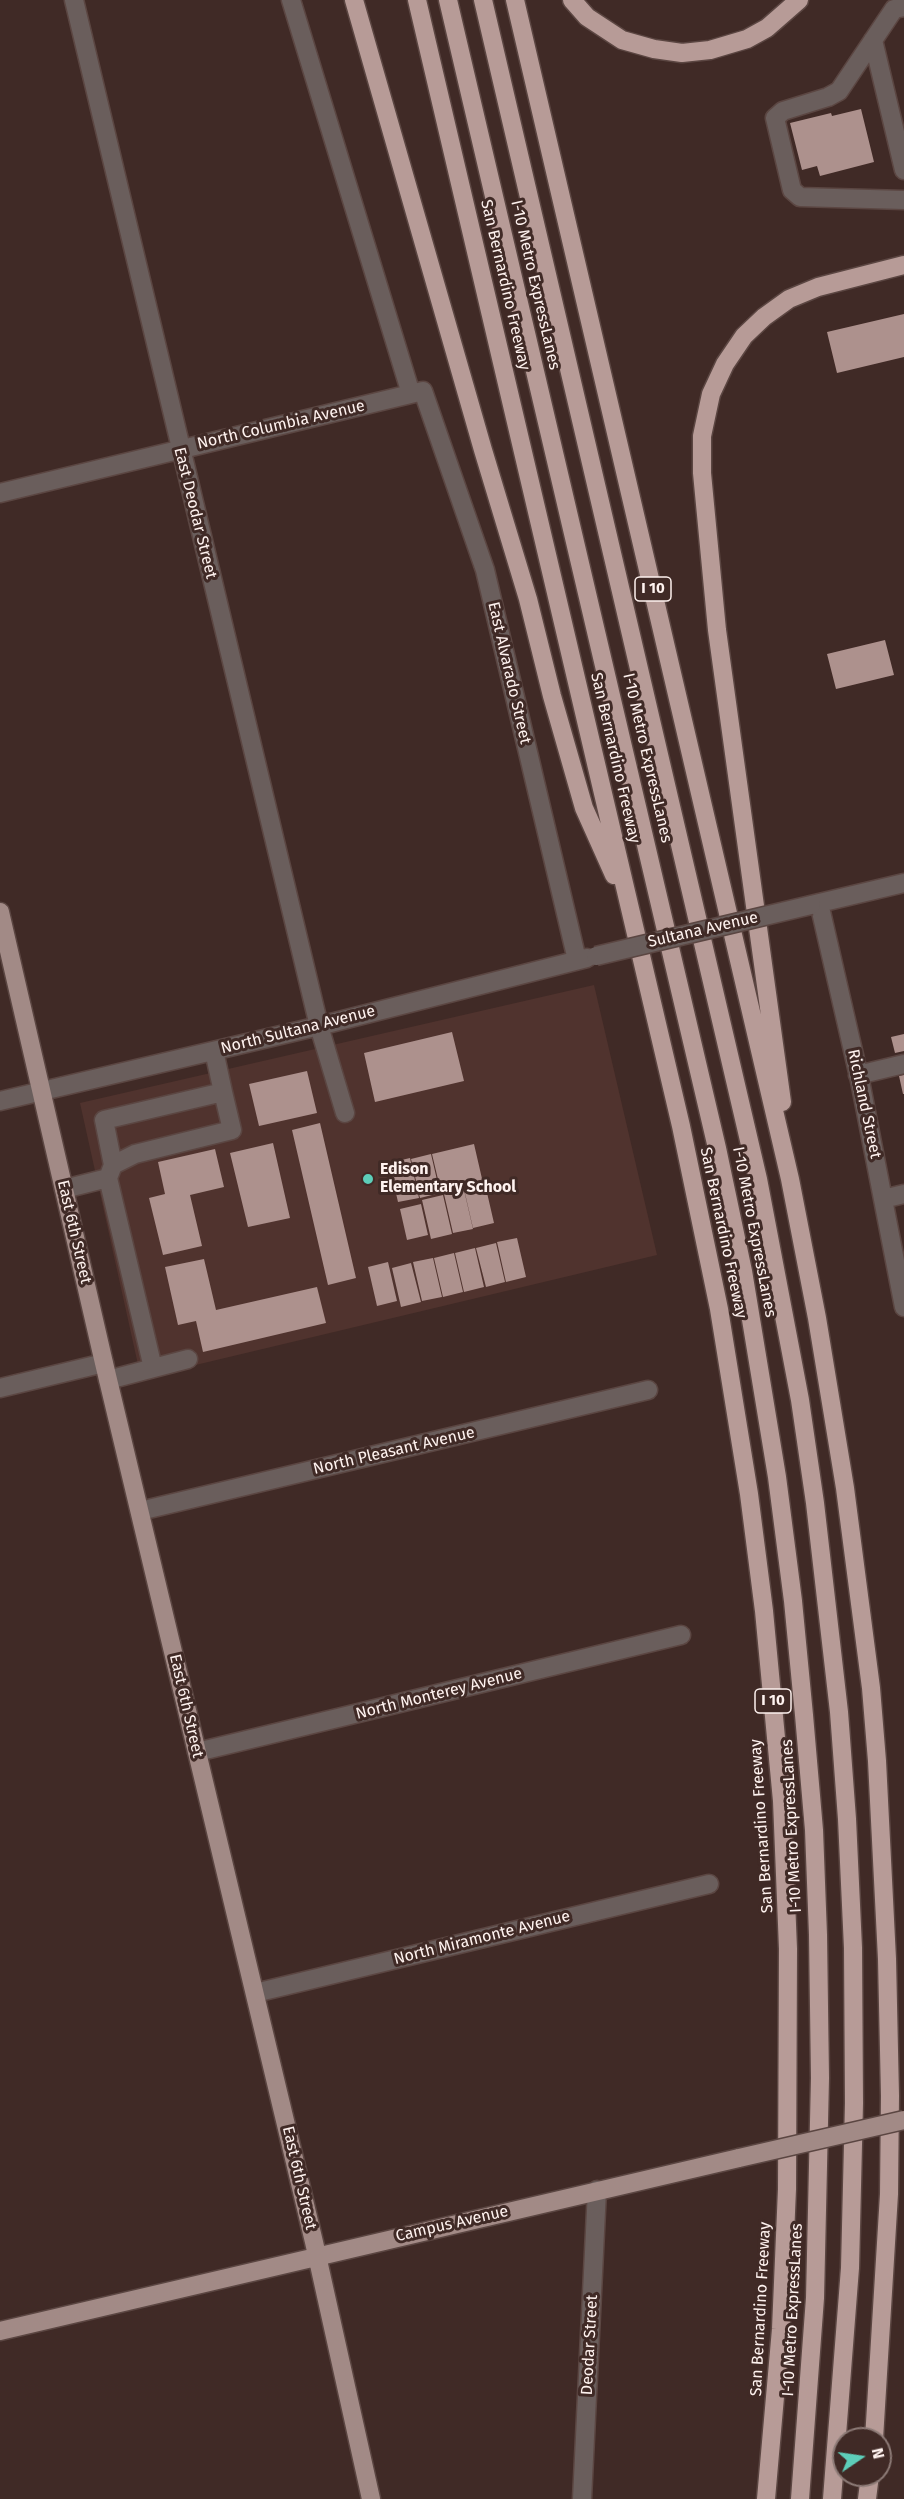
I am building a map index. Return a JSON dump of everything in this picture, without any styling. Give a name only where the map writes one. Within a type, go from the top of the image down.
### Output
[{"type":"highway","points":[[354,0],[528,599],[552,696],[584,808],[631,915]]},
{"type":"highway","name":"San Bernardino Freeway","points":[[417,0],[681,1126],[719,1309],[745,1472],[764,1611],[782,1802],[788,1949],[789,2120],[781,2329],[766,2499]]},
{"type":"highway","name":"I-10 Metro ExpressLanes","points":[[448,0],[717,1148],[743,1271],[777,1478],[793,1601],[804,1716],[814,1830],[818,1935],[820,2078],[815,2298],[800,2499]]},
{"type":"highway","name":"I-10 Metro ExpressLanes","points":[[483,0],[758,1179],[800,1400],[815,1503],[839,1712],[848,1819],[853,1948],[854,2103],[850,2268],[832,2499]]},
{"type":"highway","name":"I 10","points":[[515,0],[790,1179],[817,1318],[845,1488],[861,1604],[877,1761],[887,1959],[890,2096],[889,2194],[875,2427]]},
{"type":"highway","points":[[572,0],[587,17],[622,40],[654,49],[682,52],[704,51],[747,39],[767,28],[799,0]]},
{"type":"highway","points":[[790,1179],[778,1070],[717,630],[702,473],[702,436],[711,394],[725,364],[744,336],[764,317],[789,299],[818,288],[904,265]]},
{"type":"main road","name":"East 6th Street","points":[[0,912],[106,1372],[318,2256],[371,2499]]},
{"type":"main road","name":"Campus Avenue","points":[[0,2331],[904,2120]]},
{"type":"street","name":"East Deodar Street","points":[[74,0],[319,1026],[345,1113]]},
{"type":"street","name":"East Alvarado Street","points":[[291,0],[417,393],[485,570],[577,960]]},
{"type":"street","points":[[904,7],[894,9],[839,91],[828,97],[783,111],[775,118],[792,190],[800,196],[904,200]]},
{"type":"street","points":[[873,40],[904,170]]},
{"type":"street","name":"North Columbia Avenue","points":[[0,493],[417,393]]},
{"type":"street","name":"Sultana Avenue","points":[[596,956],[904,883]]},
{"type":"street","name":"Richland Street","points":[[815,904],[858,1075],[904,1307]]},
{"type":"street","name":"North Sultana Avenue","points":[[0,1101],[319,1026],[596,956]]},
{"type":"street","points":[[64,1189],[111,1171],[135,1154],[232,1130],[214,1051]]},
{"type":"street","points":[[858,1075],[904,1064]]},
{"type":"street","points":[[153,1368],[111,1171],[104,1120],[223,1092]]},
{"type":"street","points":[[883,1199],[904,1194]]},
{"type":"street","points":[[0,1388],[106,1372],[153,1368],[188,1359]]},
{"type":"street","name":"North Pleasant Avenue","points":[[140,1511],[648,1390]]},
{"type":"street","name":"North Monterey Avenue","points":[[196,1752],[681,1635]]},
{"type":"street","name":"North Miramonte Avenue","points":[[255,1993],[709,1884]]},
{"type":"street","name":"Deodar Street","points":[[582,2499],[597,2190]]},
{"type":"shaded area","name":"Edison Elementary School","points":[[594,985],[657,1255],[141,1378],[80,1103]]},
{"type":"building","points":[[861,109],[874,162],[820,176],[817,166],[802,170],[790,123],[831,113],[832,116]]},
{"type":"building","points":[[904,314],[904,357],[837,373],[827,332]]},
{"type":"building","points":[[885,640],[894,675],[836,689],[827,654]]},
{"type":"building","points":[[452,1032],[464,1081],[375,1102],[364,1053]]},
{"type":"building","points":[[904,1034],[904,1051],[895,1053],[891,1037]]},
{"type":"building","points":[[307,1071],[317,1113],[259,1126],[249,1084]]},
{"type":"building","points":[[904,1075],[904,1094],[903,1094],[899,1076]]},
{"type":"building","points":[[320,1123],[356,1278],[328,1285],[292,1130]]},
{"type":"building","points":[[273,1143],[290,1218],[248,1227],[230,1153]]},
{"type":"building","points":[[474,1144],[483,1183],[441,1192],[432,1154]]},
{"type":"building","points":[[215,1149],[224,1187],[190,1195],[202,1246],[163,1255],[149,1198],[165,1194],[158,1162]]},
{"type":"building","points":[[431,1154],[440,1193],[420,1198],[411,1159]]},
{"type":"building","points":[[410,1158],[419,1198],[398,1202],[389,1163]]},
{"type":"building","points":[[485,1184],[494,1223],[473,1228],[464,1189]]},
{"type":"building","points":[[464,1190],[473,1229],[453,1233],[444,1194]]},
{"type":"building","points":[[443,1195],[452,1234],[431,1239],[422,1200]]},
{"type":"building","points":[[421,1204],[428,1235],[407,1240],[400,1209]]},
{"type":"building","points":[[517,1238],[526,1277],[506,1282],[497,1242]]},
{"type":"building","points":[[496,1243],[505,1282],[486,1287],[476,1248]]},
{"type":"building","points":[[475,1248],[484,1287],[464,1292],[455,1253]]},
{"type":"building","points":[[454,1253],[463,1292],[443,1297],[434,1258]]},
{"type":"building","points":[[433,1258],[442,1297],[422,1301],[413,1262]]},
{"type":"building","points":[[204,1259],[216,1310],[317,1287],[326,1323],[203,1352],[196,1321],[178,1325],[165,1267]]},
{"type":"building","points":[[388,1262],[397,1301],[377,1306],[368,1267]]},
{"type":"building","points":[[411,1263],[421,1302],[401,1307],[392,1268]]},
{"type":"place","name":"Edison Elementary School","points":[[368,1179]]}]
